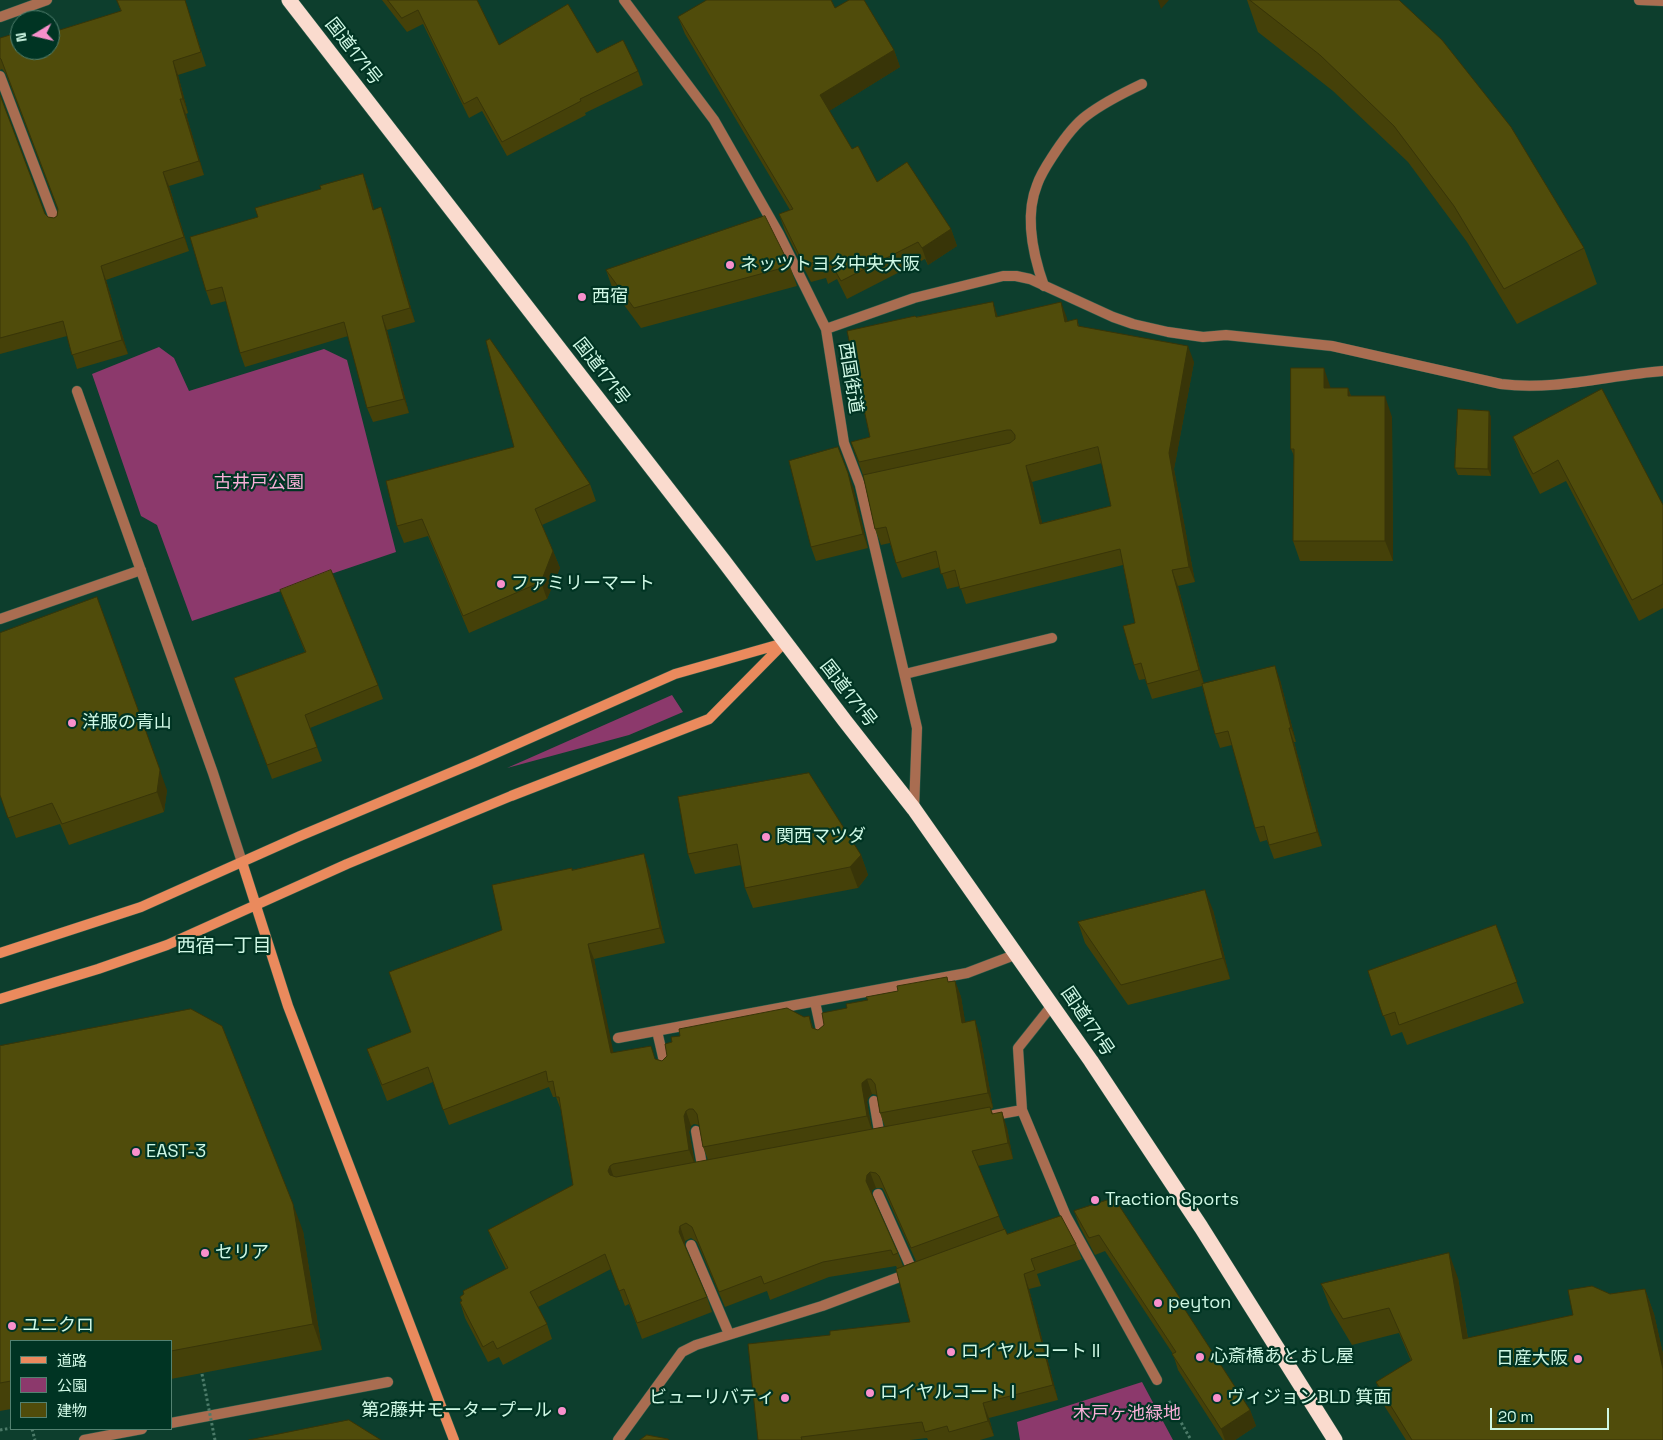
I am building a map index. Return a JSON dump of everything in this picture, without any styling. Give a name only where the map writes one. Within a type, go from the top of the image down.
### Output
[{"type":"highway","name":"国道171号","points":[[289,0],[914,809],[1053,1004],[1201,1227],[1335,1440]]},
{"type":"street","points":[[0,17],[47,0]]},
{"type":"street","name":"西国街道","points":[[624,0],[714,120],[779,234],[826,329],[844,444],[864,484],[917,728],[914,809]]},
{"type":"street","points":[[1639,0],[1663,1]]},
{"type":"street","points":[[0,76],[57,226]]},
{"type":"street","points":[[1044,286],[1038,269],[1031,226],[1031,213],[1037,184],[1059,146],[1085,117],[1118,96],[1142,84]]},
{"type":"street","points":[[826,329],[914,298],[1003,276],[1030,279],[1113,317],[1168,332],[1203,337],[1226,335],[1332,346],[1520,387],[1545,386],[1626,374],[1663,371]]},
{"type":"street","points":[[77,391],[213,773],[288,1006],[454,1440]]},
{"type":"street","points":[[0,619],[140,570]]},
{"type":"street","points":[[905,674],[1052,638]]},
{"type":"street","points":[[0,953],[141,907],[675,674],[785,642]]},
{"type":"street","points":[[0,999],[98,969],[167,945],[347,864],[492,804],[710,719],[785,642]]},
{"type":"street","points":[[618,1038],[967,973],[1017,954]]},
{"type":"street","points":[[815,1002],[823,1039]]},
{"type":"street","points":[[1053,1004],[1018,1048],[1022,1110],[1062,1218],[1157,1380]]},
{"type":"street","points":[[657,1031],[666,1070]]},
{"type":"street","points":[[874,1101],[880,1137]]},
{"type":"street","points":[[974,1119],[1022,1110]]},
{"type":"street","points":[[696,1131],[703,1171]]},
{"type":"street","points":[[618,1440],[682,1352],[696,1345],[729,1334],[822,1306],[918,1270],[878,1194]]},
{"type":"street","points":[[691,1245],[729,1334]]},
{"type":"street","points":[[172,1423],[388,1382]]},
{"type":"street","points":[[84,1440],[137,1430]]},
{"type":"path","points":[[202,1374],[215,1440]]},
{"type":"path","points":[[1157,1380],[1191,1440]]},
{"type":"green space","name":"古井戸公園","points":[[159,347],[174,358],[189,391],[324,349],[347,360],[396,552],[192,621],[157,525],[141,516],[92,374]]},
{"type":"green space","points":[[672,695],[683,712],[629,735],[507,768]]},
{"type":"green space","name":"木戸ヶ池緑地","points":[[1142,1382],[1173,1440],[1020,1440],[1017,1422]]},
{"type":"building","points":[[117,0],[185,0],[201,52],[173,61],[183,99],[180,99],[199,161],[163,172],[184,237],[101,266],[122,340],[72,355],[63,321],[0,338],[0,95],[45,214],[48,217],[54,218],[57,216],[58,209],[0,58],[0,38],[10,35],[10,60],[60,60],[60,30],[121,11]]},
{"type":"building","points":[[388,0],[477,0],[499,45],[568,4],[597,53],[623,40],[638,71],[580,99],[581,101],[502,142],[477,97],[464,104],[418,10],[402,18]]},
{"type":"building","points":[[707,0],[831,0],[835,8],[849,0],[864,0],[894,50],[820,95],[852,149],[858,146],[877,182],[907,162],[951,229],[922,248],[918,242],[841,281],[830,262],[822,266],[819,261],[804,265],[779,214],[793,209],[678,17]]},
{"type":"building","points":[[1250,0],[1399,0],[1442,40],[1511,127],[1584,248],[1504,289],[1454,206],[1394,126],[1320,55]]},
{"type":"building","points":[[363,174],[373,210],[381,207],[410,308],[382,316],[404,399],[367,408],[344,322],[240,353],[222,287],[206,291],[190,237],[258,217],[255,208],[321,189],[320,186]]},
{"type":"building","points":[[765,216],[790,266],[634,308],[606,270]]},
{"type":"building","points":[[993,302],[996,317],[1061,302],[1065,322],[1077,319],[1078,326],[1188,346],[1169,453],[1189,567],[1172,570],[1199,670],[1147,684],[1141,663],[1134,665],[1123,626],[1135,623],[1120,549],[960,589],[955,570],[941,574],[936,551],[896,563],[886,527],[875,529],[863,475],[1010,443],[1015,439],[1015,435],[1011,430],[1007,430],[859,462],[851,442],[870,437],[847,331]],"holes":[[[1098,447],[1111,506],[1040,524],[1026,466]]]},
{"type":"building","points":[[490,339],[590,484],[535,509],[553,551],[541,582],[463,616],[422,519],[397,526],[386,481],[514,447],[486,341]]},
{"type":"building","points":[[1291,368],[1324,368],[1324,388],[1348,388],[1348,396],[1385,396],[1385,541],[1293,541],[1294,449],[1291,449]]},
{"type":"building","points":[[1602,389],[1663,505],[1663,584],[1632,600],[1558,460],[1533,474],[1513,437]]},
{"type":"building","points":[[1458,409],[1489,411],[1488,469],[1455,468]]},
{"type":"building","points":[[838,447],[848,473],[863,534],[811,547],[789,461]]},
{"type":"building","points":[[331,570],[378,685],[305,715],[317,747],[267,765],[234,678],[306,652],[280,590]]},
{"type":"building","name":"洋服の青山","points":[[97,597],[160,770],[157,792],[62,824],[52,803],[8,818],[0,795],[0,633]]},
{"type":"building","points":[[1275,666],[1291,728],[1289,728],[1317,832],[1269,845],[1264,826],[1255,828],[1228,731],[1215,734],[1202,684]]},
{"type":"building","name":"関西マツダ","points":[[809,773],[861,855],[850,867],[745,888],[737,844],[688,854],[678,797]]},
{"type":"building","points":[[644,854],[660,928],[588,944],[611,1053],[651,1046],[655,1059],[662,1061],[667,1056],[665,1044],[672,1042],[671,1037],[680,1036],[679,1029],[787,1008],[804,1017],[809,1016],[812,1028],[818,1030],[824,1025],[822,1013],[847,1008],[846,1004],[868,1000],[866,997],[898,991],[897,986],[947,977],[948,982],[955,981],[962,1023],[975,1020],[988,1093],[880,1113],[875,1084],[871,1079],[867,1079],[862,1083],[862,1086],[867,1116],[703,1147],[697,1114],[693,1109],[689,1109],[684,1116],[689,1150],[613,1164],[608,1171],[610,1175],[616,1177],[990,1107],[992,1114],[1002,1112],[1008,1143],[972,1151],[999,1216],[911,1248],[879,1176],[876,1173],[870,1172],[867,1175],[866,1181],[898,1253],[893,1255],[891,1250],[823,1262],[764,1284],[761,1276],[719,1292],[692,1227],[686,1223],[680,1226],[679,1232],[707,1297],[637,1323],[624,1289],[619,1291],[605,1254],[530,1292],[547,1324],[497,1349],[493,1341],[483,1347],[460,1302],[462,1301],[460,1297],[464,1294],[463,1291],[508,1268],[488,1230],[573,1185],[559,1097],[556,1097],[553,1081],[548,1082],[546,1071],[443,1110],[428,1067],[382,1085],[367,1049],[411,1032],[389,972],[502,930],[492,885]]},
{"type":"building","points":[[1205,890],[1223,958],[1121,985],[1078,922]]},
{"type":"building","points":[[1496,925],[1517,982],[1399,1025],[1395,1012],[1383,1016],[1368,971]]},
{"type":"building","name":"EAST-3","points":[[191,1009],[222,1026],[293,1204],[313,1324],[172,1351],[172,1340],[10,1340],[10,1381],[0,1383],[0,1046]]},
{"type":"building","points":[[1114,1198],[1180,1298],[1178,1299],[1250,1410],[1221,1429],[1172,1354],[1176,1352],[1099,1235],[1089,1238],[1074,1211]]},
{"type":"building","points":[[1061,1216],[1076,1244],[1031,1259],[1035,1270],[1024,1274],[1053,1385],[983,1403],[988,1421],[949,1432],[947,1426],[925,1432],[922,1422],[801,1437],[802,1440],[758,1440],[748,1344],[830,1335],[830,1331],[910,1322],[896,1269],[1005,1229],[1007,1234]]},
{"type":"building","name":"日産大阪","points":[[1449,1253],[1463,1339],[1573,1315],[1568,1290],[1592,1286],[1610,1294],[1645,1289],[1663,1369],[1663,1440],[1412,1440],[1376,1382],[1412,1360],[1389,1308],[1343,1319],[1321,1284]]},
{"type":"building","points":[[349,1420],[381,1440],[249,1440]]},
{"type":"building","points":[[647,1435],[668,1439],[669,1440],[640,1440]]},
{"type":"place","name":"ネッツトヨタ中央大阪","points":[[730,265]]},
{"type":"place","name":"西宿","points":[[582,297]]},
{"type":"place","name":"ファミリーマート","points":[[501,584]]},
{"type":"place","name":"洋服の青山","points":[[72,723]]},
{"type":"place","name":"関西マツダ","points":[[766,837]]},
{"type":"place","name":"EAST-3","points":[[136,1152]]},
{"type":"place","name":"Traction Sports","points":[[1095,1200]]},
{"type":"place","name":"セリア","points":[[205,1253]]},
{"type":"place","name":"peyton","points":[[1158,1303]]},
{"type":"place","name":"ユニクロ","points":[[12,1326]]},
{"type":"place","name":"ロイヤルコート II","points":[[951,1352]]},
{"type":"place","name":"心斎橋あとおし屋","points":[[1200,1357]]},
{"type":"place","name":"日産大阪","points":[[1578,1359]]},
{"type":"place","name":"ロイヤルコート I","points":[[870,1393]]},
{"type":"place","name":"ビューリバティ","points":[[785,1398]]},
{"type":"place","name":"ヴィジョンBLD 箕面","points":[[1217,1398]]},
{"type":"place","name":"第2藤井モータープール","points":[[562,1411]]},
{"type":"district","name":"西宿一丁目","points":[[224,947]]}]
